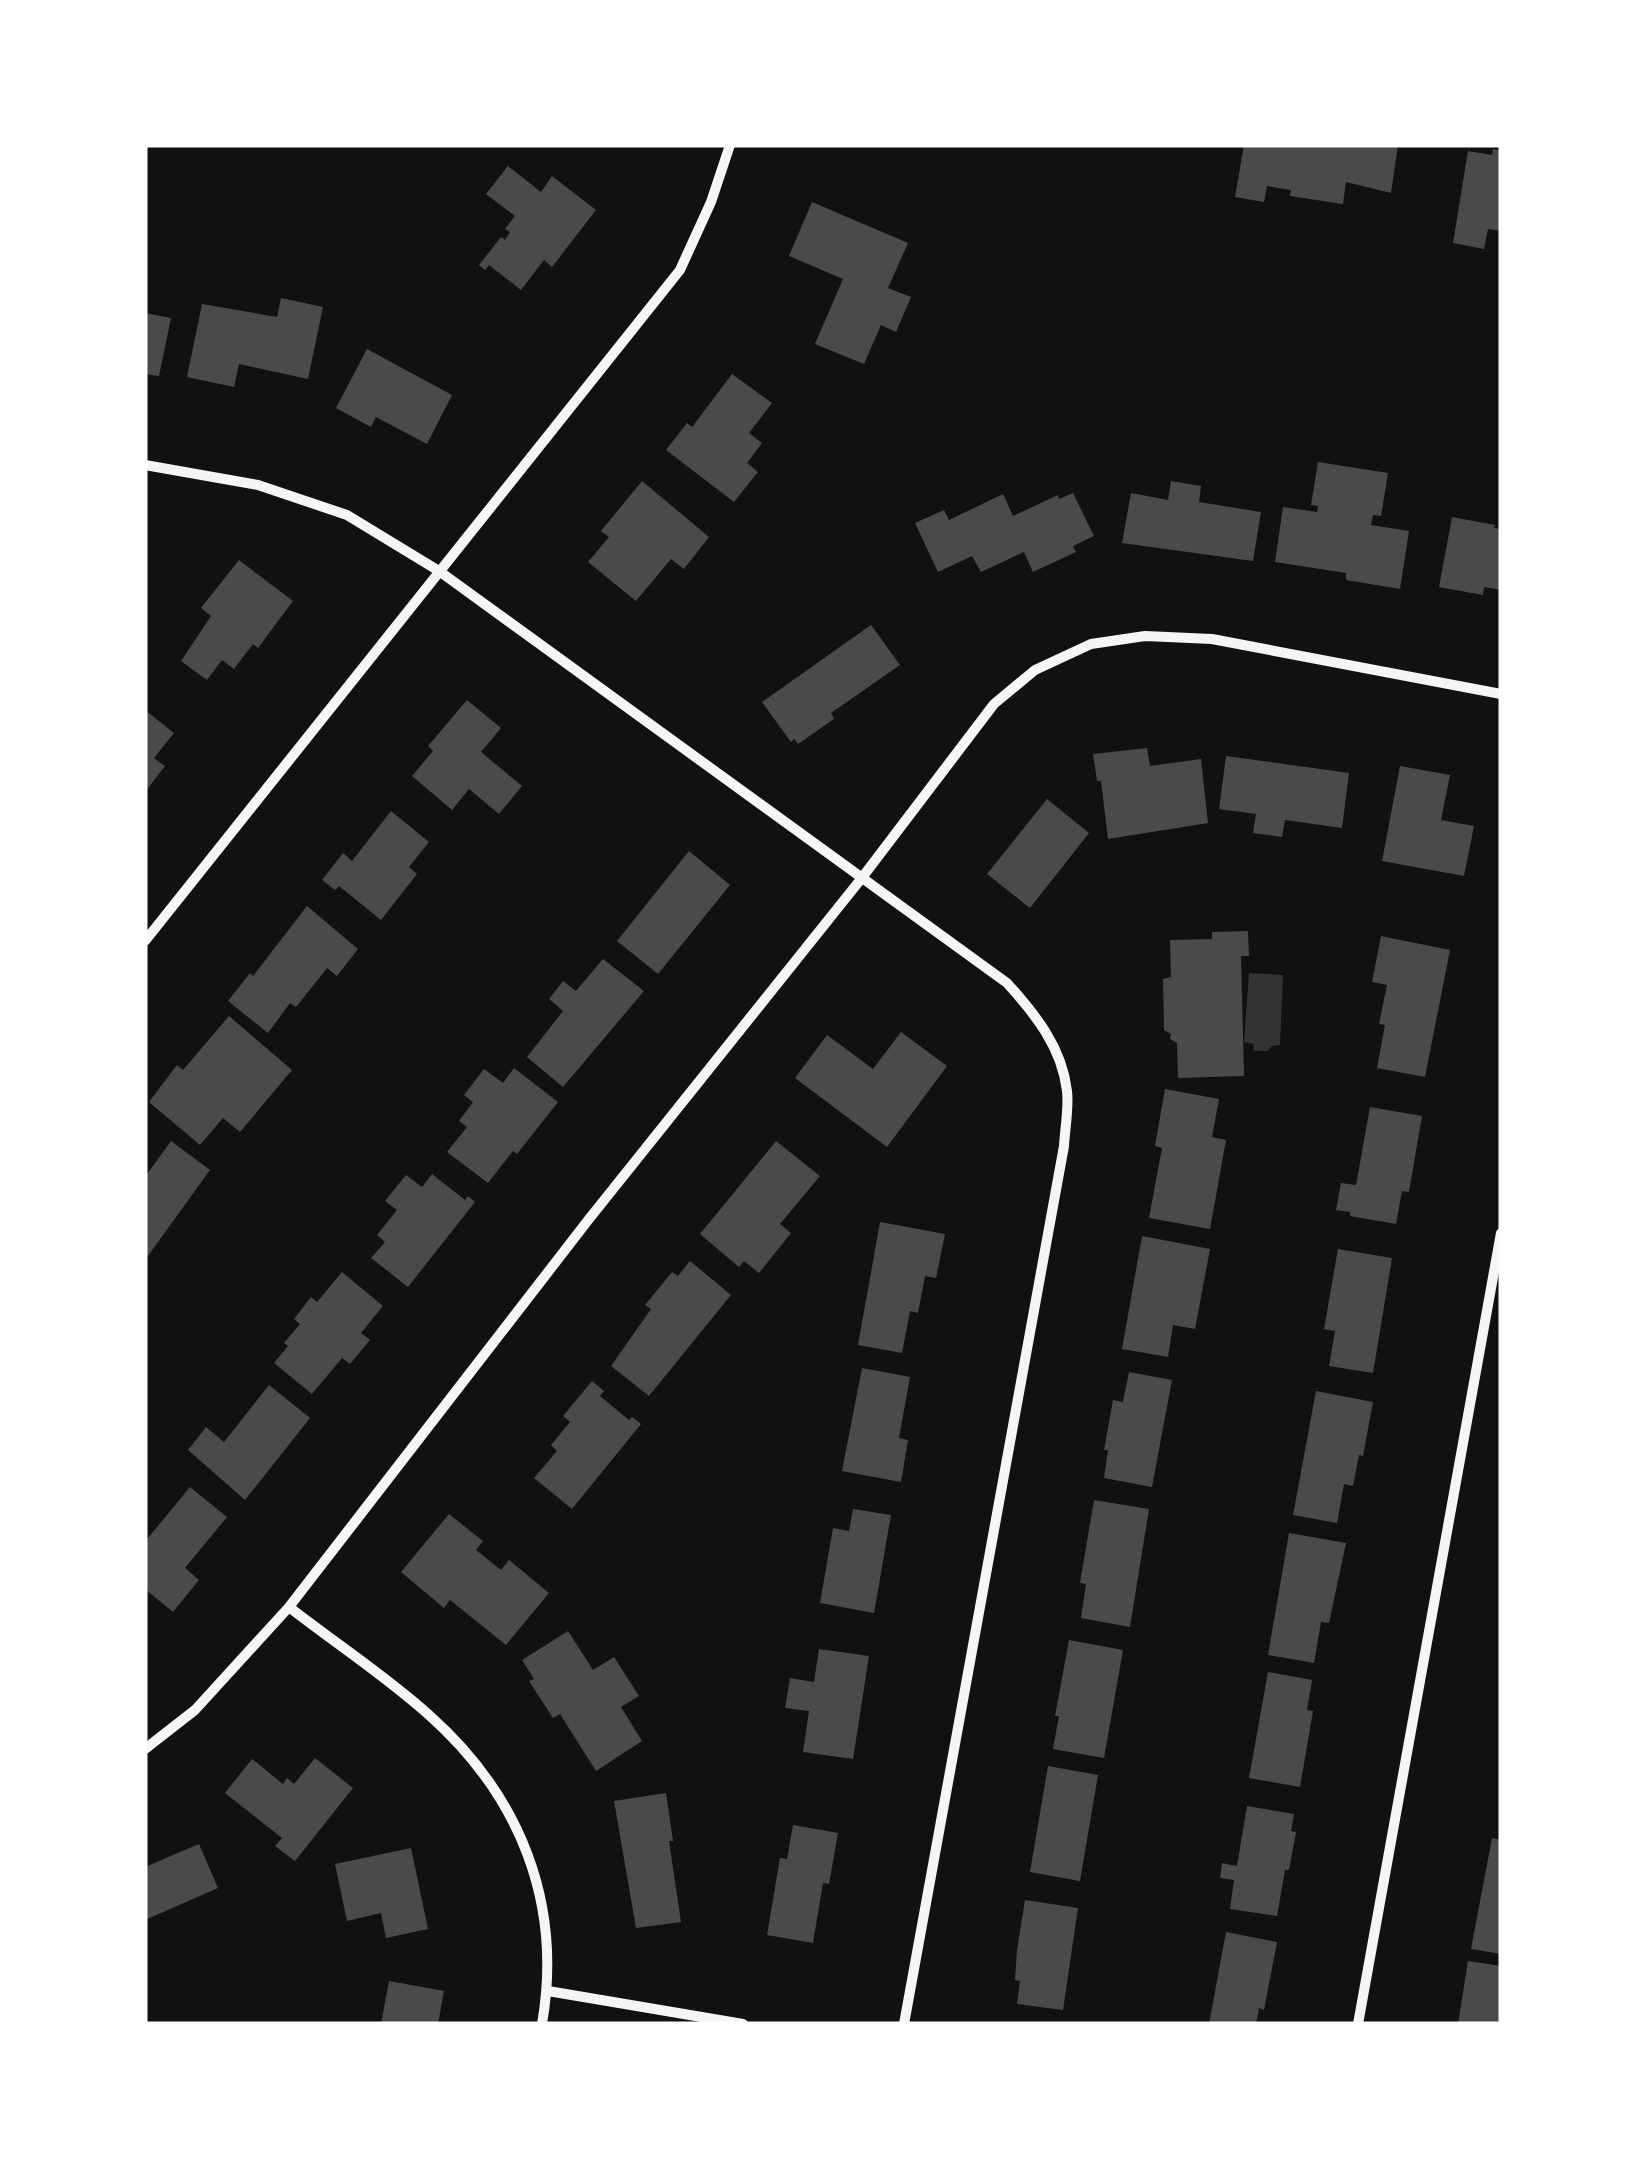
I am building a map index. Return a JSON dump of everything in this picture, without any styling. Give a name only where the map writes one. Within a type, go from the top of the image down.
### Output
[{"type":"street","points":[[145,940],[680,270],[711,202],[730,145]]},
{"type":"street","points":[[145,465],[258,485],[347,515],[440,570],[1006,983],[1034,1012],[1056,1050],[1068,1092],[1064,1146],[904,2024]]},
{"type":"street","points":[[145,1749],[195,1710],[289,1607],[994,704],[1035,670],[1091,644],[1145,636],[1212,638],[1501,694]]},
{"type":"street","points":[[1358,2024],[1501,1233]]},
{"type":"street","points":[[289,1607],[428,1714],[467,1752],[506,1804],[531,1860],[548,1930],[548,1991],[542,2024]]},
{"type":"street","points":[[548,1991],[742,2024]]},
{"type":"shaded area","points":[[1249,973],[1283,975],[1280,1045],[1268,1051],[1254,1051],[1253,1044],[1244,1042]]},
{"type":"building","points":[[1244,145],[1398,145],[1391,193],[1346,182],[1343,204],[1290,196],[1291,190],[1267,186],[1264,202],[1235,197]]},
{"type":"building","points":[[1493,149],[1501,151],[1501,231],[1488,229],[1484,249],[1453,243],[1468,151],[1492,155]]},
{"type":"building","points":[[508,166],[541,192],[552,176],[596,210],[552,267],[544,260],[521,290],[489,265],[485,270],[479,265],[501,237],[505,240],[510,232],[505,229],[515,216],[486,194]]},
{"type":"building","points":[[812,202],[908,243],[888,288],[911,297],[896,332],[881,325],[864,364],[815,344],[843,279],[789,256]]},
{"type":"building","points":[[281,298],[323,307],[308,379],[239,364],[234,387],[187,377],[202,304],[277,317]]},
{"type":"building","points":[[145,313],[171,318],[159,376],[145,374]]},
{"type":"building","points":[[367,349],[452,395],[427,444],[376,417],[371,427],[336,408]]},
{"type":"building","points":[[732,374],[772,403],[749,433],[762,443],[747,463],[758,472],[734,502],[666,450],[687,423],[692,427]]},
{"type":"building","points":[[1318,462],[1388,473],[1381,516],[1373,515],[1371,525],[1409,531],[1400,589],[1346,580],[1346,573],[1275,562],[1283,507],[1317,512],[1318,506],[1311,505]]},
{"type":"building","points":[[642,481],[709,537],[684,569],[671,559],[636,601],[588,562],[609,537],[601,531]]},
{"type":"building","points":[[1171,481],[1201,486],[1199,502],[1261,512],[1253,561],[1122,543],[1131,493],[1168,500]]},
{"type":"building","points":[[1073,493],[1094,536],[1073,546],[1076,552],[1033,572],[1024,552],[981,572],[972,556],[938,572],[915,523],[944,510],[949,520],[1003,494],[1013,516],[1058,495],[1059,499]]},
{"type":"building","points":[[1452,517],[1501,529],[1501,590],[1484,587],[1483,595],[1439,587]]},
{"type":"building","points":[[239,560],[293,601],[258,648],[253,644],[234,669],[222,660],[207,680],[181,661],[211,616],[201,608]]},
{"type":"building","points":[[871,625],[900,665],[831,713],[834,719],[798,744],[794,739],[791,742],[762,702]]},
{"type":"building","points":[[467,700],[501,728],[481,752],[522,786],[499,814],[469,789],[452,810],[412,776],[433,751],[428,746]]},
{"type":"building","points":[[145,710],[174,733],[154,758],[165,766],[145,792]]},
{"type":"building","points":[[1147,748],[1150,766],[1201,759],[1208,823],[1108,839],[1101,781],[1097,781],[1093,754]]},
{"type":"building","points":[[1226,756],[1349,773],[1342,828],[1285,820],[1282,837],[1253,833],[1256,814],[1219,809]]},
{"type":"building","points":[[1400,766],[1450,775],[1441,820],[1474,826],[1464,876],[1382,861]]},
{"type":"building","points":[[1047,799],[1089,833],[1030,908],[987,874]]},
{"type":"building","points":[[391,811],[429,842],[409,867],[417,874],[381,920],[339,886],[335,890],[322,880],[343,853],[352,861]]},
{"type":"building","points":[[689,851],[730,885],[658,974],[617,941]]},
{"type":"building","points":[[307,906],[358,949],[337,976],[327,968],[296,1007],[290,1003],[268,1033],[228,1001],[250,973],[253,976]]},
{"type":"building","points":[[1248,931],[1249,956],[1241,956],[1244,1076],[1178,1078],[1177,1043],[1164,1030],[1163,979],[1171,977],[1170,940],[1212,939],[1212,932]]},
{"type":"building","points":[[1381,936],[1450,950],[1425,1077],[1377,1068],[1385,1025],[1379,1024],[1387,985],[1372,982]]},
{"type":"building","points":[[603,959],[644,991],[563,1087],[527,1057],[563,1011],[549,999],[563,981],[576,991]]},
{"type":"building","points":[[229,1016],[292,1070],[240,1132],[223,1118],[200,1145],[149,1102],[177,1065],[183,1070]]},
{"type":"building","points":[[901,1032],[947,1066],[887,1147],[795,1078],[827,1035],[873,1069]]},
{"type":"building","points":[[514,1068],[558,1102],[488,1183],[447,1152],[467,1127],[459,1121],[473,1102],[464,1095],[484,1069],[503,1083]]},
{"type":"building","points":[[1165,1089],[1219,1099],[1212,1137],[1226,1140],[1210,1229],[1149,1218],[1162,1148],[1155,1146]]},
{"type":"building","points":[[1370,1107],[1422,1116],[1409,1192],[1402,1191],[1396,1224],[1336,1210],[1341,1183],[1356,1185]]},
{"type":"building","points":[[171,1141],[210,1170],[145,1260],[145,1177]]},
{"type":"building","points":[[776,1141],[820,1176],[780,1224],[791,1233],[759,1273],[744,1261],[739,1267],[700,1234]]},
{"type":"building","points":[[432,1174],[465,1200],[468,1196],[475,1202],[408,1287],[371,1258],[385,1242],[377,1235],[397,1210],[385,1201],[406,1175],[422,1187]]},
{"type":"building","points":[[880,1222],[945,1234],[936,1278],[925,1276],[918,1313],[910,1311],[902,1353],[858,1345]]},
{"type":"building","points":[[1142,1236],[1210,1249],[1195,1329],[1173,1325],[1168,1357],[1122,1349]]},
{"type":"building","points":[[1338,1249],[1392,1258],[1373,1373],[1329,1366],[1335,1331],[1324,1329]]},
{"type":"building","points":[[690,1261],[731,1295],[649,1396],[611,1366],[651,1309],[645,1305],[672,1272],[678,1276]]},
{"type":"building","points":[[342,1272],[383,1306],[361,1333],[370,1340],[350,1364],[342,1358],[312,1394],[274,1363],[300,1324],[294,1319],[311,1297],[317,1302]]},
{"type":"building","points":[[862,1368],[910,1377],[899,1438],[908,1440],[901,1482],[842,1471]]},
{"type":"building","points":[[1129,1372],[1172,1380],[1152,1487],[1104,1478],[1108,1450],[1104,1450],[1113,1400],[1123,1402]]},
{"type":"building","points":[[592,1381],[604,1391],[600,1396],[629,1420],[632,1417],[641,1424],[572,1509],[534,1478],[557,1451],[551,1445],[570,1422],[563,1416]]},
{"type":"building","points":[[269,1385],[310,1418],[245,1500],[188,1450],[206,1427],[224,1442]]},
{"type":"building","points":[[1316,1391],[1373,1402],[1363,1456],[1359,1455],[1353,1486],[1344,1484],[1337,1523],[1293,1515]]},
{"type":"building","points":[[190,1487],[227,1517],[185,1568],[199,1580],[173,1612],[145,1589],[145,1536],[148,1538]]},
{"type":"building","points":[[1094,1500],[1149,1509],[1130,1627],[1081,1618],[1086,1584],[1080,1583]]},
{"type":"building","points":[[853,1509],[891,1515],[874,1613],[820,1603],[833,1528],[849,1531]]},
{"type":"building","points":[[449,1514],[483,1541],[476,1550],[501,1570],[509,1560],[549,1593],[506,1645],[450,1600],[444,1608],[401,1572]]},
{"type":"building","points":[[1289,1533],[1346,1543],[1329,1623],[1321,1622],[1314,1663],[1268,1655]]},
{"type":"building","points":[[568,1631],[593,1670],[614,1657],[639,1696],[621,1707],[642,1741],[596,1771],[560,1714],[553,1718],[529,1681],[534,1679],[522,1660]]},
{"type":"building","points":[[1069,1640],[1123,1650],[1104,1758],[1053,1749]]},
{"type":"building","points":[[819,1649],[869,1656],[853,1759],[803,1752],[809,1711],[785,1708],[790,1678],[814,1682]]},
{"type":"building","points":[[1268,1672],[1312,1680],[1307,1710],[1313,1711],[1300,1787],[1249,1778]]},
{"type":"building","points":[[315,1758],[353,1788],[295,1861],[275,1846],[282,1838],[225,1793],[252,1759],[283,1784],[287,1778],[294,1784]]},
{"type":"building","points":[[1048,1766],[1098,1775],[1080,1881],[1030,1872]]},
{"type":"building","points":[[666,1793],[681,1922],[636,1928],[614,1801]]},
{"type":"building","points":[[1247,1806],[1294,1814],[1291,1831],[1296,1832],[1277,1916],[1230,1909],[1234,1880],[1220,1878],[1222,1863],[1237,1866]]},
{"type":"building","points":[[793,1825],[838,1833],[829,1884],[823,1883],[813,1943],[767,1935],[780,1858],[787,1859]]},
{"type":"building","points":[[1492,1838],[1501,1840],[1501,1954],[1471,1949]]},
{"type":"building","points":[[199,1844],[218,1888],[145,1920],[145,1867]]},
{"type":"building","points":[[411,1848],[428,1929],[386,1938],[381,1913],[347,1921],[335,1864]]},
{"type":"building","points":[[1025,1900],[1078,1908],[1063,2010],[1017,2004],[1017,1950]]},
{"type":"building","points":[[1226,1932],[1277,1942],[1264,2010],[1259,2008],[1256,2024],[1209,2024]]},
{"type":"building","points":[[1468,1961],[1501,1966],[1501,2024],[1458,2024]]},
{"type":"building","points":[[389,1981],[444,1991],[438,2024],[381,2024]]}]
